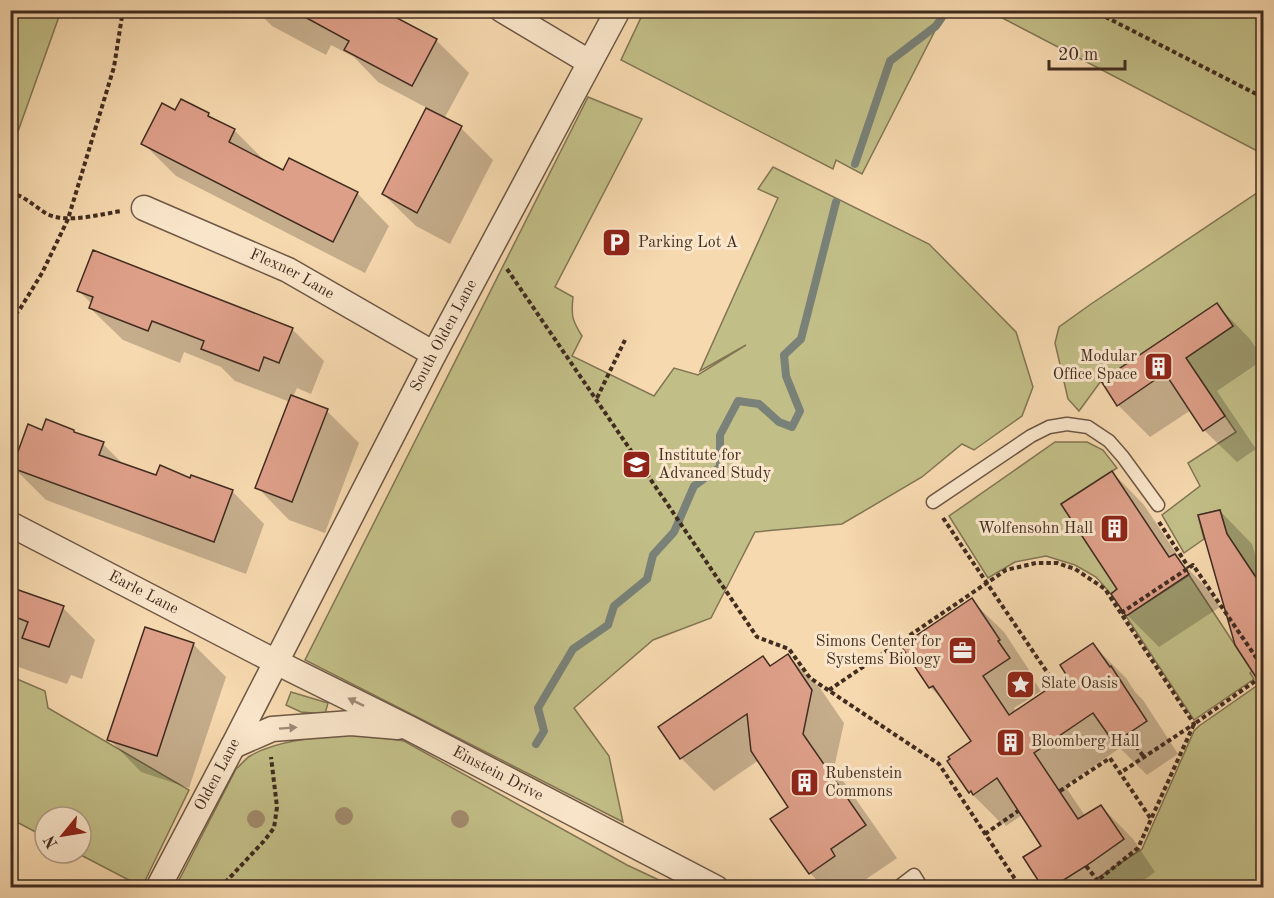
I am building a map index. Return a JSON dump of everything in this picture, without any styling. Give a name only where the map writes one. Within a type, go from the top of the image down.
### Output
[{"type":"street","points":[[502,10],[589,62]]},
{"type":"street","name":"South Olden Lane","points":[[276,662],[434,354],[618,10]]},
{"type":"street","name":"Flexner Lane","points":[[144,208],[288,270],[434,354]]},
{"type":"street","name":"Earle Lane","points":[[10,524],[276,662]]},
{"type":"street","name":"Einstein Drive","points":[[276,662],[409,728],[716,888]]},
{"type":"street","name":"Olden Lane","points":[[158,888],[276,662]]},
{"type":"street","points":[[233,746],[272,729],[351,723],[409,728]]},
{"type":"lane","points":[[933,502],[1031,436],[1049,428],[1067,424],[1088,427],[1109,441],[1123,456],[1156,510]]},
{"type":"lane","points":[[897,888],[914,875],[922,888]]},
{"type":"path","points":[[10,320],[20,309],[42,273],[68,219],[114,67],[123,10]]},
{"type":"path","points":[[1092,10],[1263,98]]},
{"type":"path","points":[[10,192],[22,196],[57,218],[68,219],[144,208]]},
{"type":"path","points":[[484,262],[506,268],[757,638],[789,649],[810,678],[939,764],[1021,888]]},
{"type":"path","points":[[596,399],[625,340]]},
{"type":"path","points":[[933,502],[1055,684]]},
{"type":"path","points":[[1156,510],[1189,568]]},
{"type":"path","points":[[829,690],[1006,570],[1036,563],[1057,563],[1075,569],[1104,589],[1194,724]]},
{"type":"path","points":[[1120,613],[1193,565],[1263,669]]},
{"type":"path","points":[[1120,773],[1263,675]]},
{"type":"path","points":[[1088,888],[1138,848],[1194,724]]},
{"type":"path","points":[[220,888],[264,841],[273,828],[277,807],[271,755],[272,729]]},
{"type":"path","points":[[1127,734],[1144,757]]},
{"type":"path","points":[[1060,791],[1110,758],[1152,819]]},
{"type":"path","points":[[985,834],[1018,811]]},
{"type":"path","points":[[1086,866],[1098,880],[1099,888]]},
{"type":"shaded area","points":[[644,10],[945,11],[862,174],[836,160],[833,169],[621,60]]},
{"type":"shaded area","points":[[10,11],[61,11],[11,151]]},
{"type":"shaded area","points":[[989,11],[1263,11],[1263,154]]},
{"type":"shaded area","points":[[588,97],[642,119],[555,287],[573,297],[573,318],[582,336],[572,356],[654,396],[674,368],[698,375],[746,345],[700,371],[778,198],[758,189],[773,167],[929,244],[1016,332],[1033,387],[1022,416],[974,450],[962,444],[922,477],[842,524],[755,532],[711,618],[653,640],[574,708],[609,756],[623,822],[305,660]]},
{"type":"shaded area","points":[[1263,189],[1263,588],[1227,534],[1220,510],[1198,515],[1204,539],[1184,553],[1162,515],[1200,486],[1188,463],[1236,432],[1186,358],[1233,326],[1217,304],[1101,381],[1079,411],[1068,399],[1055,343],[1059,327]]},
{"type":"shaded area","points":[[1055,442],[1087,442],[1103,450],[1117,468],[1061,504],[1117,589],[1111,594],[1096,577],[1075,565],[1046,556],[1015,562],[988,578],[949,516]]},
{"type":"shaded area","points":[[1189,575],[1252,671],[1250,673],[1254,679],[1194,720],[1126,616]]},
{"type":"shaded area","points":[[10,676],[45,691],[48,708],[189,790],[142,887],[93,861],[93,805],[33,805],[33,831],[11,819]]},
{"type":"shaded area","points":[[1258,685],[1264,691],[1263,887],[1097,887],[1096,879],[1142,849],[1194,731]]},
{"type":"shaded area","points":[[291,692],[328,703],[325,714],[301,712],[286,705]]},
{"type":"shaded area","points":[[360,734],[404,741],[627,865],[674,887],[175,888],[236,769],[248,757],[275,745],[289,742]]},
{"type":"building","points":[[292,10],[382,10],[437,39],[412,86],[344,50],[349,41]]},
{"type":"building","points":[[181,99],[235,129],[229,142],[283,170],[289,158],[358,192],[333,242],[141,144],[162,103],[175,110]]},
{"type":"building","points":[[426,108],[462,126],[417,213],[382,194]]},
{"type":"building","points":[[93,250],[293,328],[279,363],[264,357],[259,371],[201,349],[204,341],[152,321],[148,331],[89,308],[93,297],[77,291]]},
{"type":"building","name":"Modular Office Space","points":[[1217,303],[1233,326],[1186,358],[1225,416],[1203,431],[1165,373],[1117,406],[1101,381]]},
{"type":"building","points":[[291,395],[328,409],[292,502],[255,488]]},
{"type":"building","points":[[46,419],[104,442],[99,455],[156,475],[160,465],[190,478],[191,475],[233,490],[214,542],[12,468],[28,424],[42,430]]},
{"type":"building","name":"Wolfensohn Hall","points":[[1112,471],[1169,557],[1175,554],[1189,574],[1126,616],[1111,594],[1117,589],[1061,504]]},
{"type":"building","points":[[1220,510],[1227,534],[1263,588],[1263,688],[1235,645],[1198,515]]},
{"type":"building","points":[[10,587],[64,606],[49,647],[22,638],[28,622],[10,615]]},
{"type":"building","name":"Bloomberg Hall","points":[[972,598],[1010,658],[983,676],[1009,715],[1067,676],[1060,665],[1093,643],[1147,721],[1114,743],[1093,713],[1034,753],[1078,819],[1101,805],[1124,839],[1051,888],[1043,888],[1023,857],[1041,846],[997,778],[973,795],[971,791],[969,793],[947,761],[950,759],[948,757],[971,741],[933,686],[929,688],[901,646]]},
{"type":"building","points":[[145,627],[194,643],[157,756],[107,740]]},
{"type":"building","name":"Rubenstein Commons","points":[[788,654],[812,690],[803,734],[866,825],[831,849],[835,856],[809,874],[770,819],[788,807],[751,751],[747,714],[680,759],[658,727],[763,656],[770,666]]},
{"type":"waterway","points":[[855,164],[890,61],[936,26],[947,10]]},
{"type":"waterway","points":[[536,744],[544,731],[538,708],[573,649],[608,625],[614,606],[647,579],[653,555],[674,532],[694,486],[720,467],[720,435],[738,401],[759,404],[779,422],[792,427],[800,411],[786,376],[784,355],[801,339],[836,202]]},
{"type":"place","name":"Parking Lot A","points":[[617,243]]},
{"type":"place","name":"Modular Office Space","points":[[1158,366]]},
{"type":"place","name":"Institute for Advanced Study","points":[[637,465]]},
{"type":"place","name":"Wolfensohn Hall","points":[[1114,529]]},
{"type":"place","name":"Simons Center for Systems Biology","points":[[962,651]]},
{"type":"place","name":"Slate Oasis","points":[[1020,684]]},
{"type":"place","name":"Bloomberg Hall","points":[[1010,742]]},
{"type":"place","name":"Rubenstein Commons","points":[[804,783]]}]
